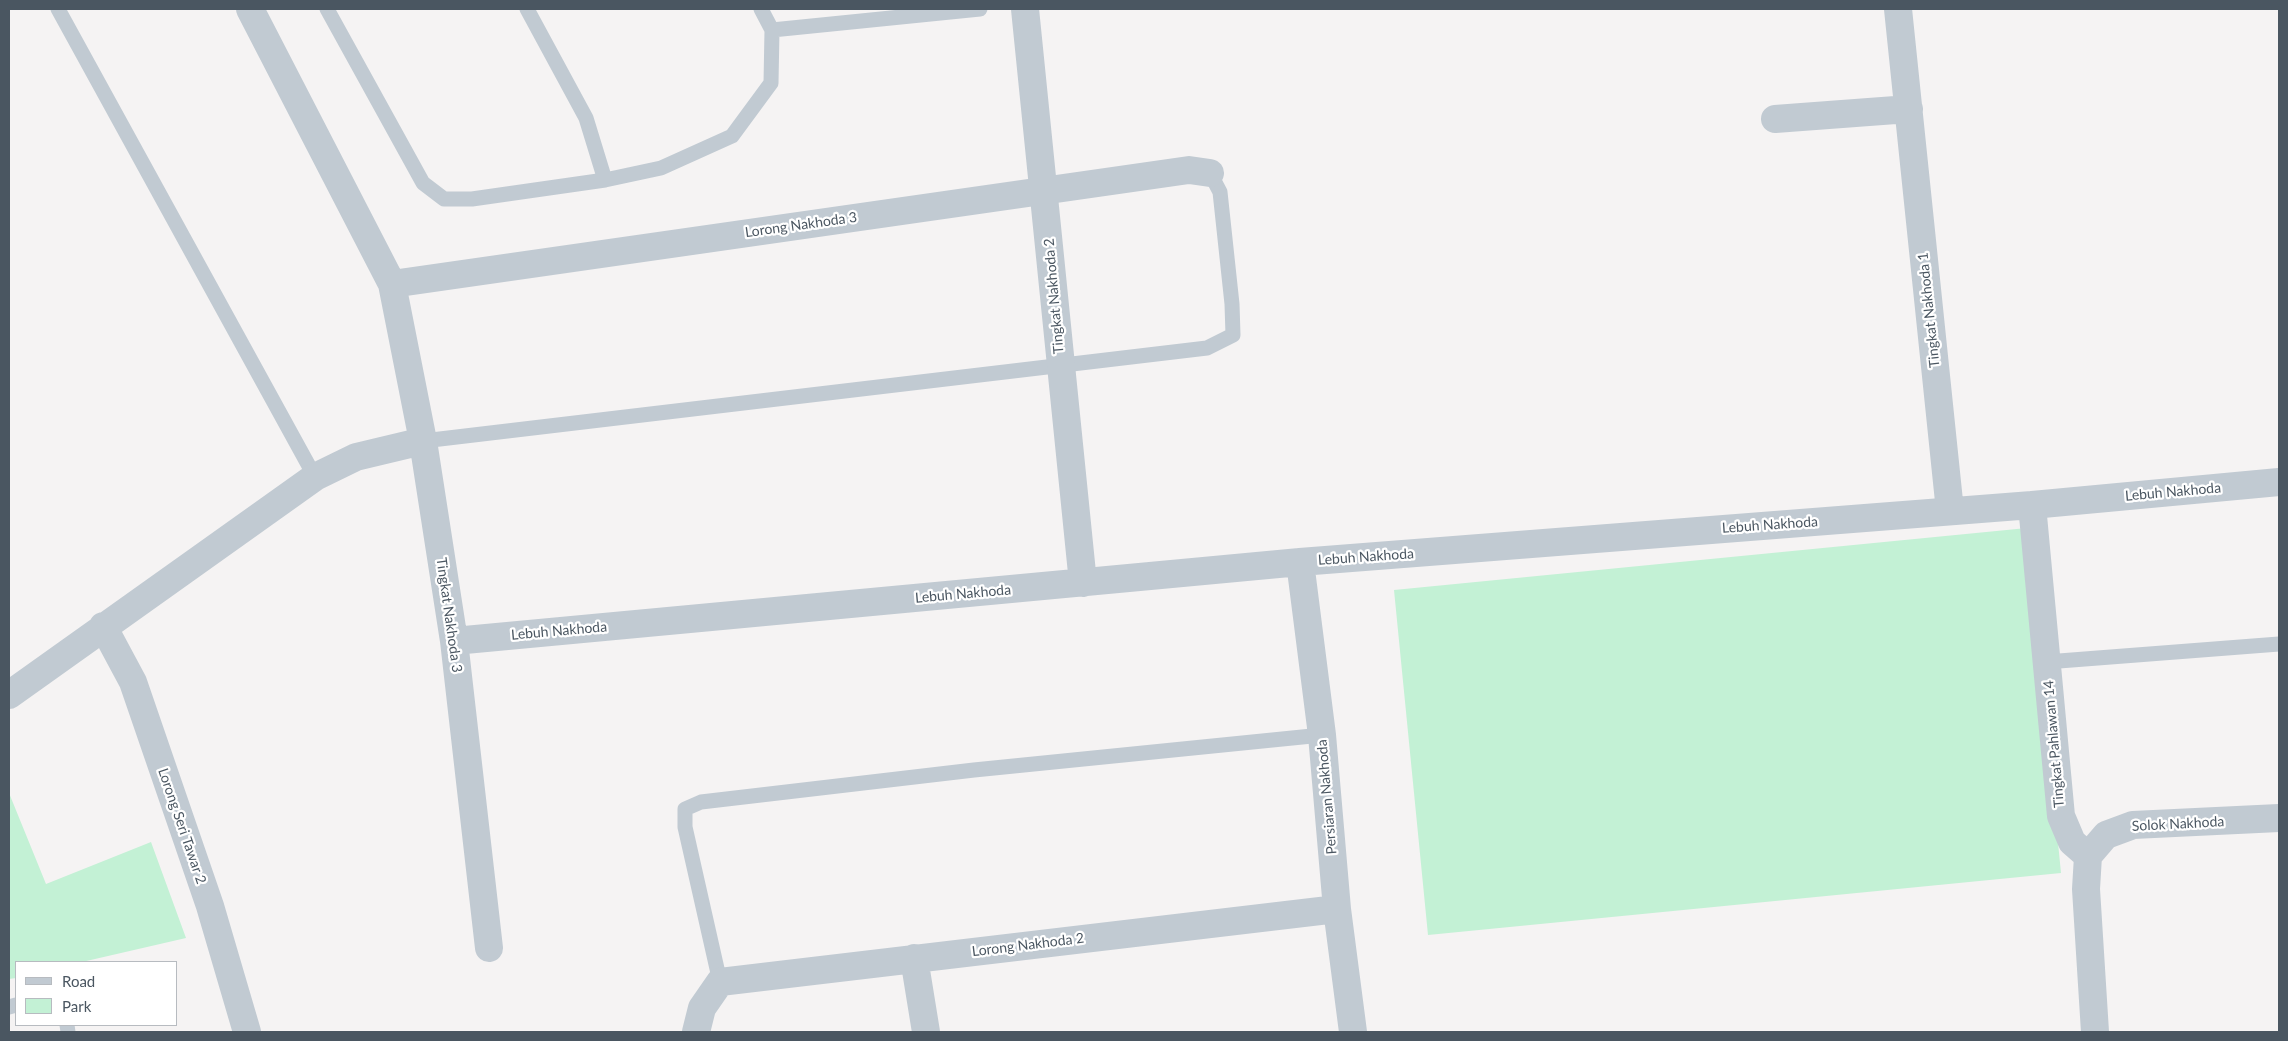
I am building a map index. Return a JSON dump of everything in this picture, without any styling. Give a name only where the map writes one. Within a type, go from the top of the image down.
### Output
[{"type":"street","name":"Tingkat Nakhoda 3","points":[[250,9],[392,284],[423,441],[454,641],[490,948]]},
{"type":"street","name":"Tingkat Nakhoda 2","points":[[1025,9],[1083,583]]},
{"type":"street","name":"Tingkat Nakhoda 1","points":[[1898,9],[1950,511]]},
{"type":"street","points":[[1775,120],[1909,108]]},
{"type":"street","name":"Lorong Nakhoda 3","points":[[392,284],[1188,170],[1210,173]]},
{"type":"street","points":[[9,695],[103,626],[174,578],[315,477],[356,456],[423,441]]},
{"type":"street","name":"Lebuh Nakhoda","points":[[454,641],[1300,562],[2032,505],[2279,482]]},
{"type":"street","name":"Tingkat Pahlawan 14","points":[[2032,505],[2060,816],[2072,842],[2088,856]]},
{"type":"street","name":"Persiaran Nakhoda","points":[[1300,562],[1322,735],[1337,909],[1354,1032]]},
{"type":"street","name":"Lorong Seri Tawar 2","points":[[103,626],[133,682],[210,906],[247,1032]]},
{"type":"street","name":"Solok Nakhoda","points":[[2088,856],[2106,835],[2133,825],[2279,818]]},
{"type":"street","points":[[2088,856],[2086,889],[2095,1032]]},
{"type":"street","name":"Lorong Nakhoda 2","points":[[720,982],[1337,909]]},
{"type":"street","points":[[914,958],[926,1032]]},
{"type":"street","points":[[696,1032],[702,1008],[720,982]]},
{"type":"lane","points":[[58,9],[315,477]]},
{"type":"lane","points":[[327,9],[423,183],[444,199],[472,199],[605,180],[662,168],[732,136],[772,83],[772,30],[761,9]]},
{"type":"lane","points":[[527,9],[586,118],[605,180]]},
{"type":"lane","points":[[772,30],[980,9]]},
{"type":"lane","points":[[423,441],[1207,348],[1233,335],[1232,304],[1220,192],[1210,173]]},
{"type":"lane","points":[[2046,662],[2279,644]]},
{"type":"lane","points":[[720,982],[685,827],[685,809],[701,802],[974,770],[1322,735]]},
{"type":"green space","points":[[2027,528],[2061,873],[1428,935],[1394,590]]},
{"type":"green space","points":[[9,793],[46,884],[151,842],[186,938],[86,961],[15,961],[15,978],[9,979]]}]
